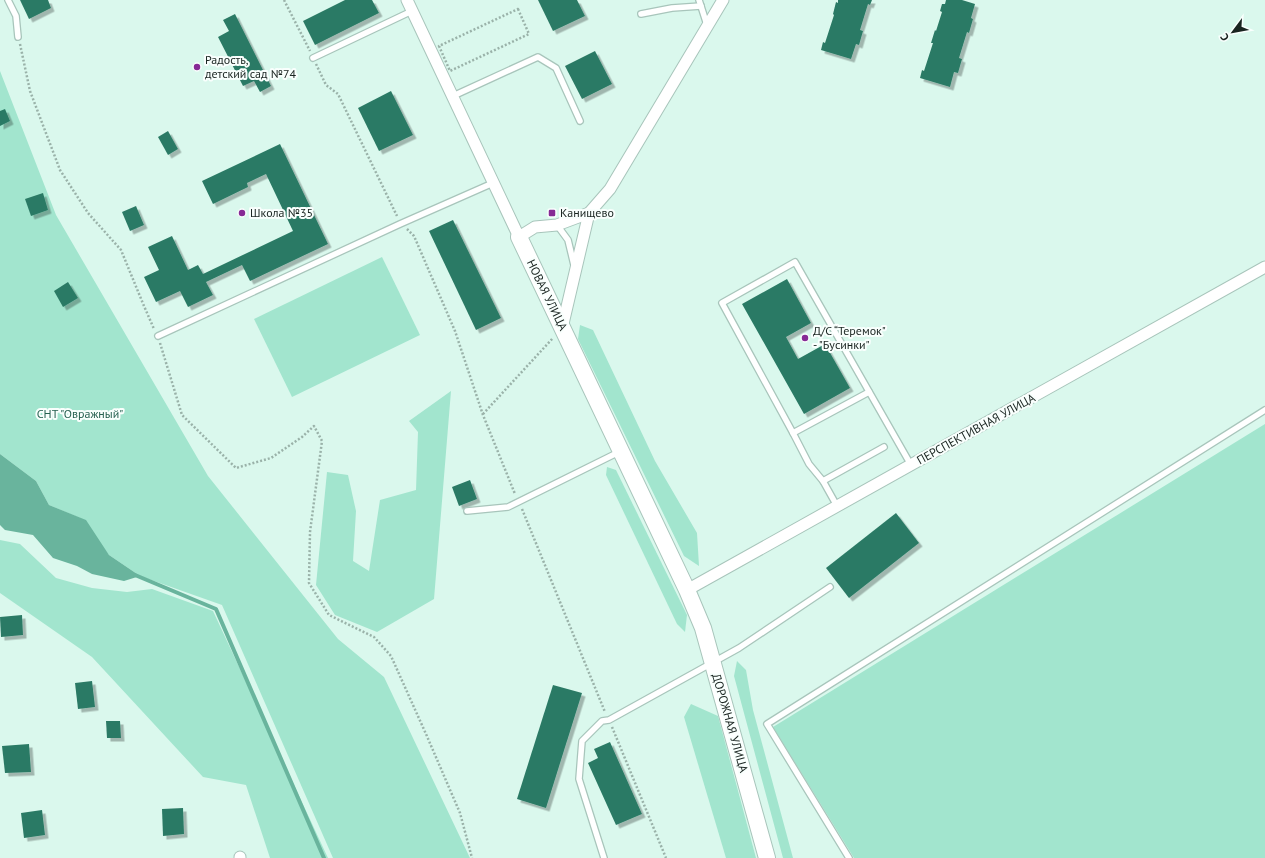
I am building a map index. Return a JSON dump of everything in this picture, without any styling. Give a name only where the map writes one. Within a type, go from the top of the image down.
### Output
[{"type":"street","name":"НОВАЯ УЛИЦА","points":[[407,0],[687,590]]},
{"type":"street","points":[[562,328],[589,213],[610,189],[723,0]]},
{"type":"street","points":[[519,237],[535,227],[557,225],[589,213]]},
{"type":"street","name":"ПЕРСПЕКТИВНАЯ УЛИЦА","points":[[687,590],[1265,267]]},
{"type":"street","name":"ДОРОЖНАЯ УЛИЦА","points":[[687,590],[703,628],[767,858]]},
{"type":"lane","points":[[8,0],[16,16],[18,37]]},
{"type":"lane","points":[[641,14],[700,3],[707,25]]},
{"type":"lane","points":[[313,58],[412,11]]},
{"type":"lane","points":[[452,96],[538,57],[556,68],[580,121]]},
{"type":"lane","points":[[158,336],[400,224],[494,183]]},
{"type":"lane","points":[[557,225],[568,240],[575,269]]},
{"type":"lane","points":[[837,506],[823,481],[809,464],[722,303],[795,262],[911,465]]},
{"type":"lane","points":[[793,433],[869,392]]},
{"type":"lane","points":[[849,858],[767,724],[1265,410]]},
{"type":"lane","points":[[823,481],[884,446]]},
{"type":"lane","points":[[467,511],[508,506],[621,451]]},
{"type":"lane","points":[[604,858],[579,779],[582,741],[602,721],[609,720],[713,664],[830,587]]},
{"type":"path","points":[[284,0],[326,85],[338,94],[400,224],[414,236],[455,331],[483,415],[666,858]]},
{"type":"path","points":[[518,9],[530,34],[450,71],[439,46],[518,9]]},
{"type":"path","points":[[18,37],[30,91],[60,170],[88,213],[121,250],[158,336],[182,415],[236,468],[271,458],[314,426],[322,441],[310,532],[309,583],[329,615],[374,637],[391,656],[460,813],[472,858]]},
{"type":"path","points":[[483,415],[562,328]]},
{"type":"green space","name":"СНТ \"Овражный\"","points":[[0,71],[56,215],[208,476],[338,639],[384,677],[470,858],[333,858],[222,605],[140,576],[109,555],[80,518],[49,505],[36,481],[0,454]]},
{"type":"green space","points":[[382,257],[420,335],[292,397],[254,319]]},
{"type":"green space","points":[[580,325],[593,330],[655,461],[697,533],[699,566],[684,556],[578,339]]},
{"type":"green space","points":[[451,391],[434,599],[377,632],[335,615],[316,585],[327,472],[348,475],[356,511],[353,561],[369,571],[380,500],[416,490],[418,432],[409,421]]},
{"type":"green space","points":[[1265,424],[1265,858],[854,858],[773,727]]},
{"type":"green space","points":[[607,467],[616,470],[687,615],[685,632],[677,624],[606,475]]},
{"type":"green space","points":[[0,540],[20,544],[56,578],[92,588],[127,592],[152,589],[213,611],[328,858],[270,858],[246,785],[203,777],[92,657],[0,593]]},
{"type":"green space","points":[[737,661],[746,670],[753,710],[793,858],[783,858],[734,676]]},
{"type":"green space","points":[[691,704],[718,716],[756,858],[726,858],[684,717]]},
{"type":"shaded area","points":[[0,454],[36,481],[49,505],[86,520],[109,555],[140,576],[124,581],[92,574],[77,566],[53,558],[33,535],[5,530],[0,525]]},
{"type":"building","points":[[20,0],[48,0],[51,8],[29,19]]},
{"type":"building","points":[[345,0],[372,0],[379,13],[315,45],[303,21]]},
{"type":"building","points":[[538,0],[577,0],[585,16],[553,31]]},
{"type":"building","points":[[838,0],[872,0],[870,5],[868,4],[860,30],[863,31],[859,45],[856,44],[851,59],[821,50],[823,42],[825,43],[834,15],[836,2],[838,3]]},
{"type":"building","points":[[946,0],[962,0],[975,4],[969,33],[967,32],[959,58],[962,59],[958,73],[954,72],[950,87],[920,78],[922,70],[924,71],[933,43],[931,43],[942,12],[940,11],[942,4],[945,4]]},
{"type":"building","points":[[235,14],[271,86],[260,92],[254,81],[243,86],[218,37],[229,31],[223,20]]},
{"type":"building","points":[[595,51],[612,84],[582,99],[565,66]]},
{"type":"building","points":[[391,91],[413,135],[379,151],[358,108]]},
{"type":"building","points":[[5,109],[10,121],[0,126],[0,111]]},
{"type":"building","points":[[168,131],[178,149],[168,155],[158,137]]},
{"type":"building","points":[[280,144],[328,244],[250,281],[242,265],[206,282],[213,295],[188,307],[180,291],[156,302],[144,277],[159,270],[148,247],[172,236],[188,270],[198,265],[203,274],[293,231],[266,174],[247,183],[248,187],[213,204],[202,181]]},
{"type":"building","points":[[43,193],[48,210],[31,216],[25,199]]},
{"type":"building","points":[[136,206],[144,225],[130,231],[122,212]]},
{"type":"building","points":[[453,220],[501,318],[476,330],[429,231]]},
{"type":"building","points":[[787,279],[811,323],[786,337],[798,359],[825,344],[850,388],[804,414],[742,304]]},
{"type":"building","points":[[68,282],[78,298],[63,307],[54,291]]},
{"type":"building","points":[[470,480],[477,499],[459,506],[452,487]]},
{"type":"building","points":[[896,513],[919,543],[849,598],[826,568]]},
{"type":"building","points":[[22,615],[23,635],[1,637],[0,617]]},
{"type":"building","points":[[92,681],[95,707],[78,709],[75,683]]},
{"type":"building","points":[[553,685],[582,693],[546,808],[517,799]]},
{"type":"building","points":[[106,721],[120,721],[121,738],[107,738]]},
{"type":"building","points":[[610,742],[642,814],[616,825],[588,763],[598,758],[594,749]]},
{"type":"building","points":[[29,744],[31,772],[5,773],[2,746]]},
{"type":"building","points":[[183,808],[184,834],[163,836],[162,809]]},
{"type":"building","points":[[42,810],[45,835],[24,838],[21,813]]},
{"type":"waterway","points":[[135,575],[216,609],[324,858]]},
{"type":"place","name":"Радость, детский сад №74","points":[[197,67]]},
{"type":"place","name":"Школа №35","points":[[242,213]]},
{"type":"place","name":"Канищево","points":[[552,213]]},
{"type":"place","name":"Д/С “Теремок\" - \"Бусинки\"","points":[[805,338]]}]
